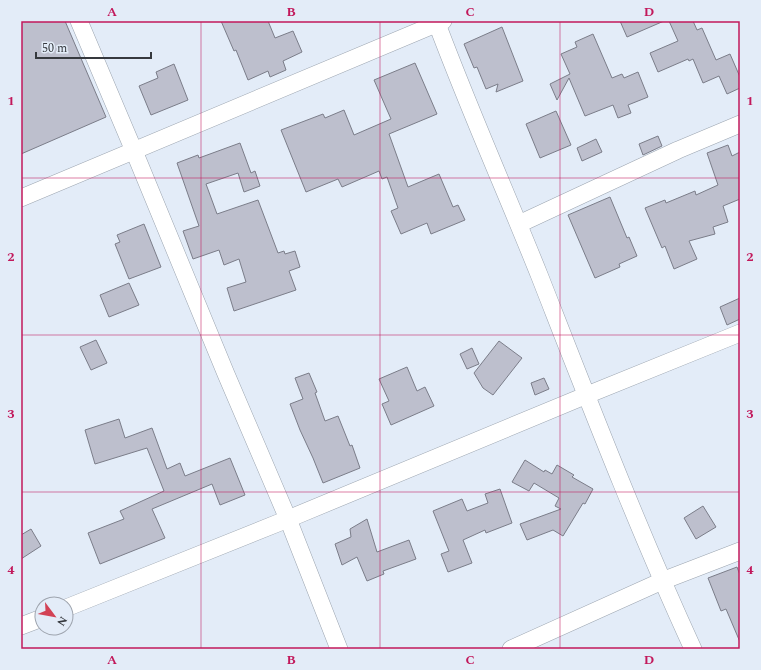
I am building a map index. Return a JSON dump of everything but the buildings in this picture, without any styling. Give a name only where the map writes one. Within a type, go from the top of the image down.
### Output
[{"type":"street","points":[[78,21],[288,519],[339,649]]},
{"type":"street","points":[[21,198],[439,22],[485,145],[519,224],[662,581],[694,649]]},
{"type":"street","points":[[519,224],[678,150],[740,124]]},
{"type":"street","points":[[74,605],[740,334]]},
{"type":"street","points":[[511,649],[662,581],[740,551]]},
{"type":"street","points":[[21,626],[34,621]]}]
